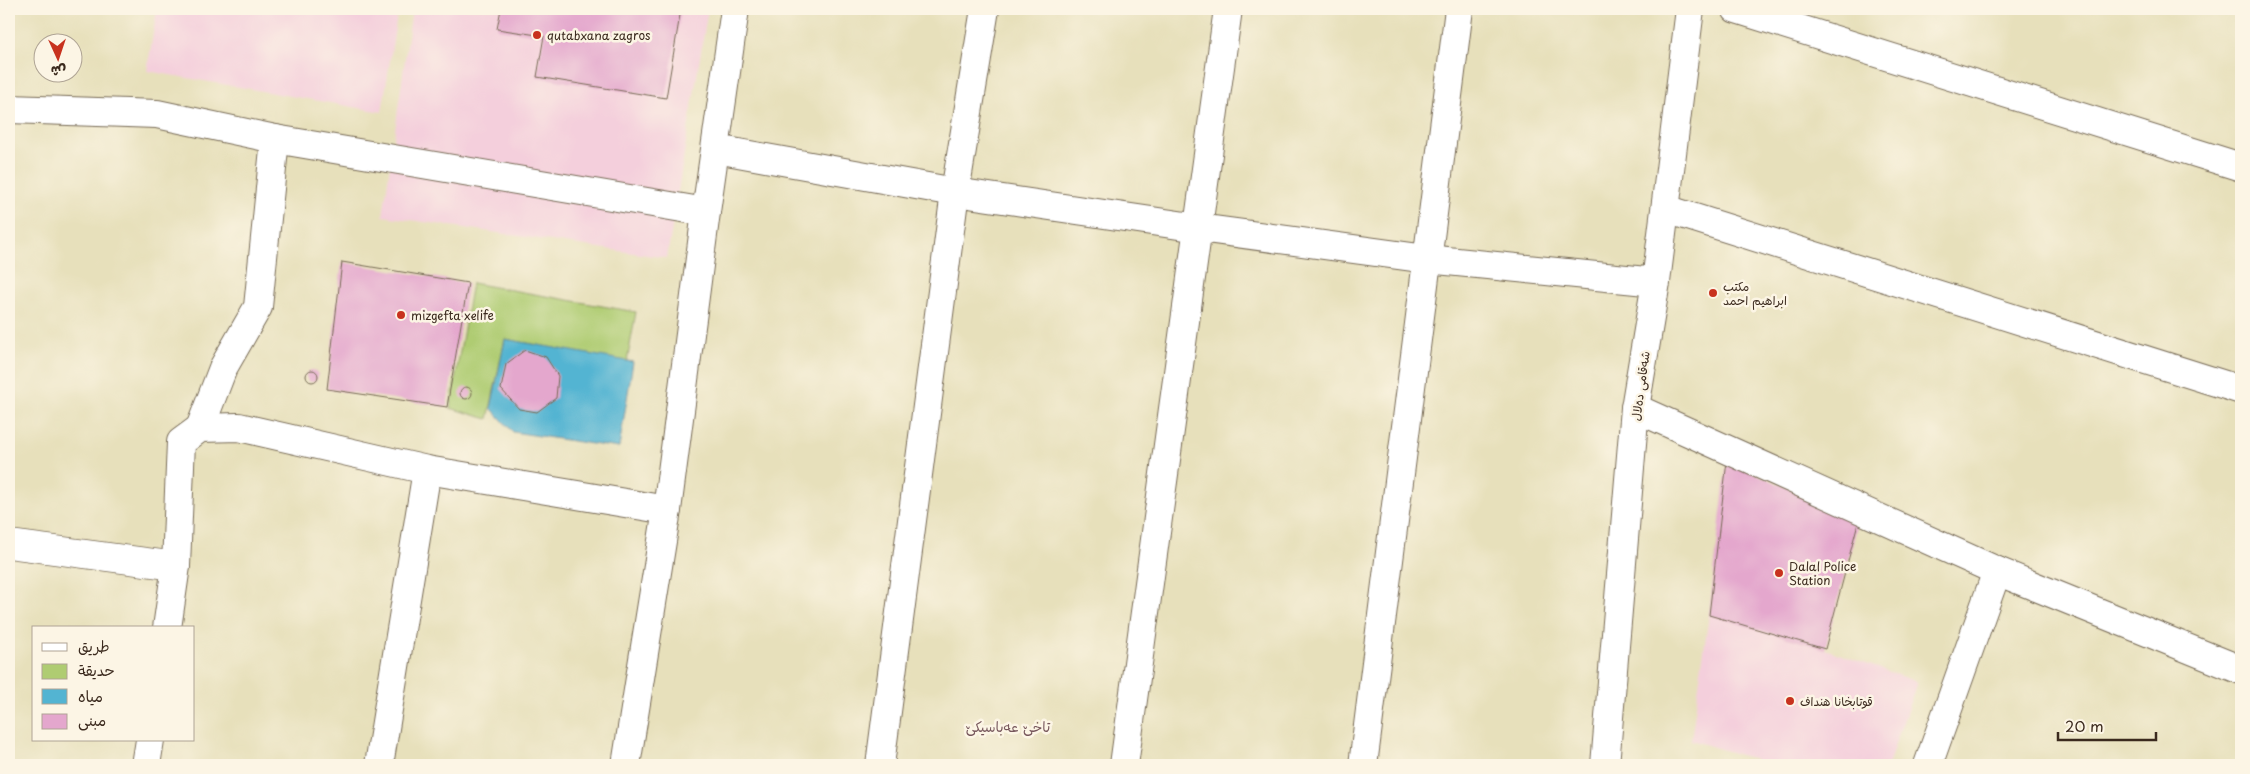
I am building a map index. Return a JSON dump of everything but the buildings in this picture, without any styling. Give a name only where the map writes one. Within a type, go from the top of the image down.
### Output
[{"type":"street","points":[[626,765],[667,510],[735,9]]},
{"type":"street","points":[[880,765],[955,192],[984,9]]},
{"type":"street","points":[[1124,765],[1228,9]]},
{"type":"street","points":[[1362,765],[1459,9]]},
{"type":"street","name":"شەقامی دەلال","points":[[1605,765],[1635,408],[1656,282],[1690,9]]},
{"type":"street","points":[[1736,9],[2241,167]]},
{"type":"street","points":[[9,109],[158,114],[275,140],[706,212]]},
{"type":"street","points":[[167,626],[176,566],[181,442],[200,428],[223,368],[258,306],[275,140]]},
{"type":"street","points":[[716,149],[955,192],[1199,228],[1427,259],[1656,282]]},
{"type":"street","points":[[1666,209],[2241,390]]},
{"type":"street","points":[[1635,408],[1997,570],[2241,670]]},
{"type":"street","points":[[200,428],[239,427],[427,470],[667,510]]},
{"type":"street","points":[[378,765],[427,470]]},
{"type":"street","points":[[9,544],[176,566]]},
{"type":"street","points":[[1928,765],[1997,570]]},
{"type":"street","points":[[146,765],[150,742]]},
{"type":"shaded area","points":[[157,9],[398,9],[382,112],[147,71]]},
{"type":"shaded area","points":[[412,9],[708,9],[667,258],[383,216]]},
{"type":"shaded area","points":[[1709,615],[1825,649],[1917,682],[1888,765],[1773,765],[1691,740]]},
{"type":"green space","points":[[472,283],[636,312],[627,362],[505,339],[488,419],[450,408]]},
{"type":"water","points":[[505,339],[633,362],[619,448],[513,432],[491,408]]},
{"type":"place","name":"qutabxana zagros","points":[[537,35]]},
{"type":"place","name":"مكتب ابراهيم احمد","points":[[1713,293]]},
{"type":"place","name":"mizgefta xelife","points":[[401,315]]},
{"type":"place","name":"Dalal Police Station","points":[[1779,573]]},
{"type":"place","name":"قوتابخانا هنداف","points":[[1790,701]]},
{"type":"district","name":"تاخێ عه‌باسيكێ","points":[[1008,726]]}]
